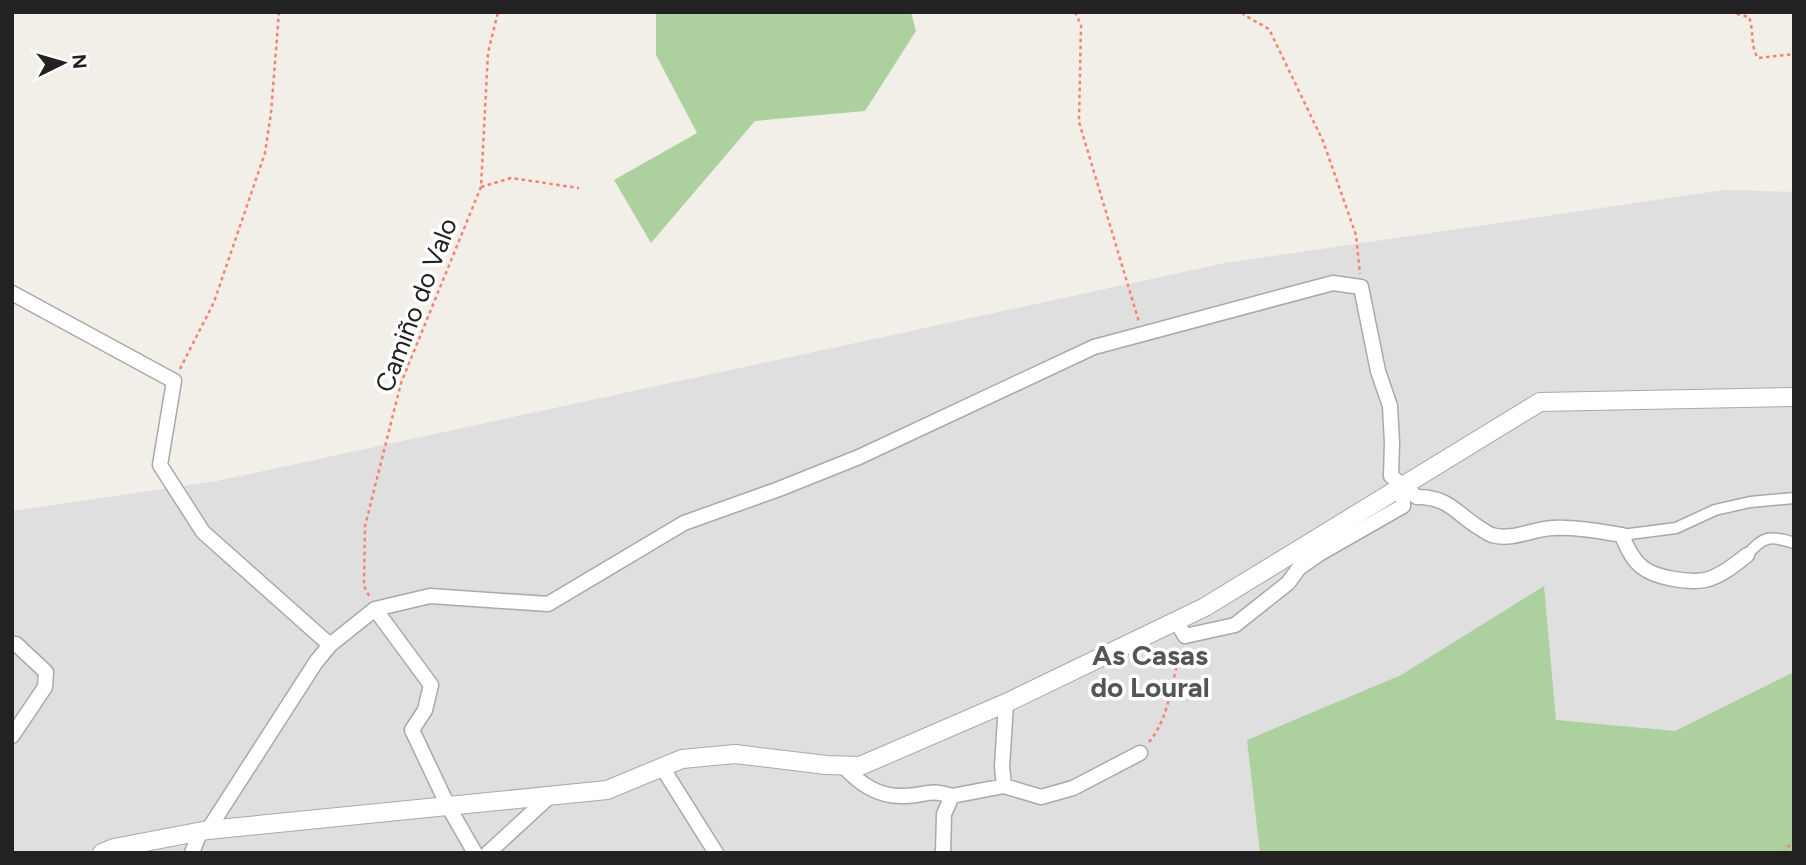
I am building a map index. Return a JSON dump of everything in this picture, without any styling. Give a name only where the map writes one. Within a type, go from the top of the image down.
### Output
[{"type":"street","points":[[192,853],[204,831],[330,645],[375,609],[430,596],[548,604],[684,523],[859,457],[1094,347],[1333,283],[1361,287],[1378,371],[1390,406],[1391,476],[1417,497],[1432,497],[1451,505],[1493,536],[1559,528],[1581,528],[1622,535],[1676,528],[1716,510],[1738,505],[1794,498]]},
{"type":"street","points":[[12,293],[174,381],[160,465],[203,532],[330,645]]},
{"type":"street","points":[[102,853],[114,848],[204,831],[607,790],[682,759],[734,754],[860,766],[1181,628],[1216,600],[1540,402],[1794,397]]},
{"type":"street","points":[[1181,628],[1234,625],[1288,583],[1299,568],[1403,506],[1403,486]]},
{"type":"street","points":[[1622,535],[1627,548],[1643,568],[1670,579],[1706,580],[1733,566],[1759,541],[1773,537],[1794,543]]},
{"type":"street","points":[[375,609],[431,685],[425,710],[412,730],[448,806],[475,853]]},
{"type":"street","points":[[12,736],[45,687],[46,672],[16,644]]},
{"type":"street","points":[[1004,786],[1002,768],[1006,703]]},
{"type":"street","points":[[843,766],[859,783],[882,794],[905,796],[935,790],[952,796],[1004,786],[1041,797],[1073,788],[1140,753]]},
{"type":"street","points":[[662,767],[716,853]]},
{"type":"street","points":[[488,853],[551,796]]},
{"type":"street","points":[[943,853],[944,814],[952,796]]},
{"type":"path","points":[[174,381],[214,302],[265,152],[279,12]]},
{"type":"path","name":"Camiño do Valo","points":[[375,609],[364,586],[365,526],[401,383],[481,187],[488,53],[498,12]]},
{"type":"path","points":[[1075,12],[1081,25],[1079,122],[1143,335]]},
{"type":"path","points":[[1243,12],[1269,29],[1323,141],[1356,235],[1361,287]]},
{"type":"path","points":[[1730,12],[1749,17],[1753,51],[1758,58],[1794,54]]},
{"type":"path","points":[[481,187],[511,177],[579,188]]},
{"type":"path","points":[[1140,753],[1154,736],[1167,705],[1181,628]]},
{"type":"path","points":[[1783,853],[1794,840]]},
{"type":"shaded area","points":[[1724,190],[1794,192],[1794,745],[1566,853],[12,853],[12,511],[217,481],[1225,263]]},
{"type":"green space","points":[[656,12],[911,12],[916,31],[865,111],[755,121],[651,243],[614,180],[697,133],[656,55]]},
{"type":"green space","points":[[1544,586],[1556,720],[1675,731],[1794,672],[1794,853],[1260,853],[1247,740],[1401,675]]},
{"type":"district","name":"As Casas do Loural","points":[[1150,671]]}]
